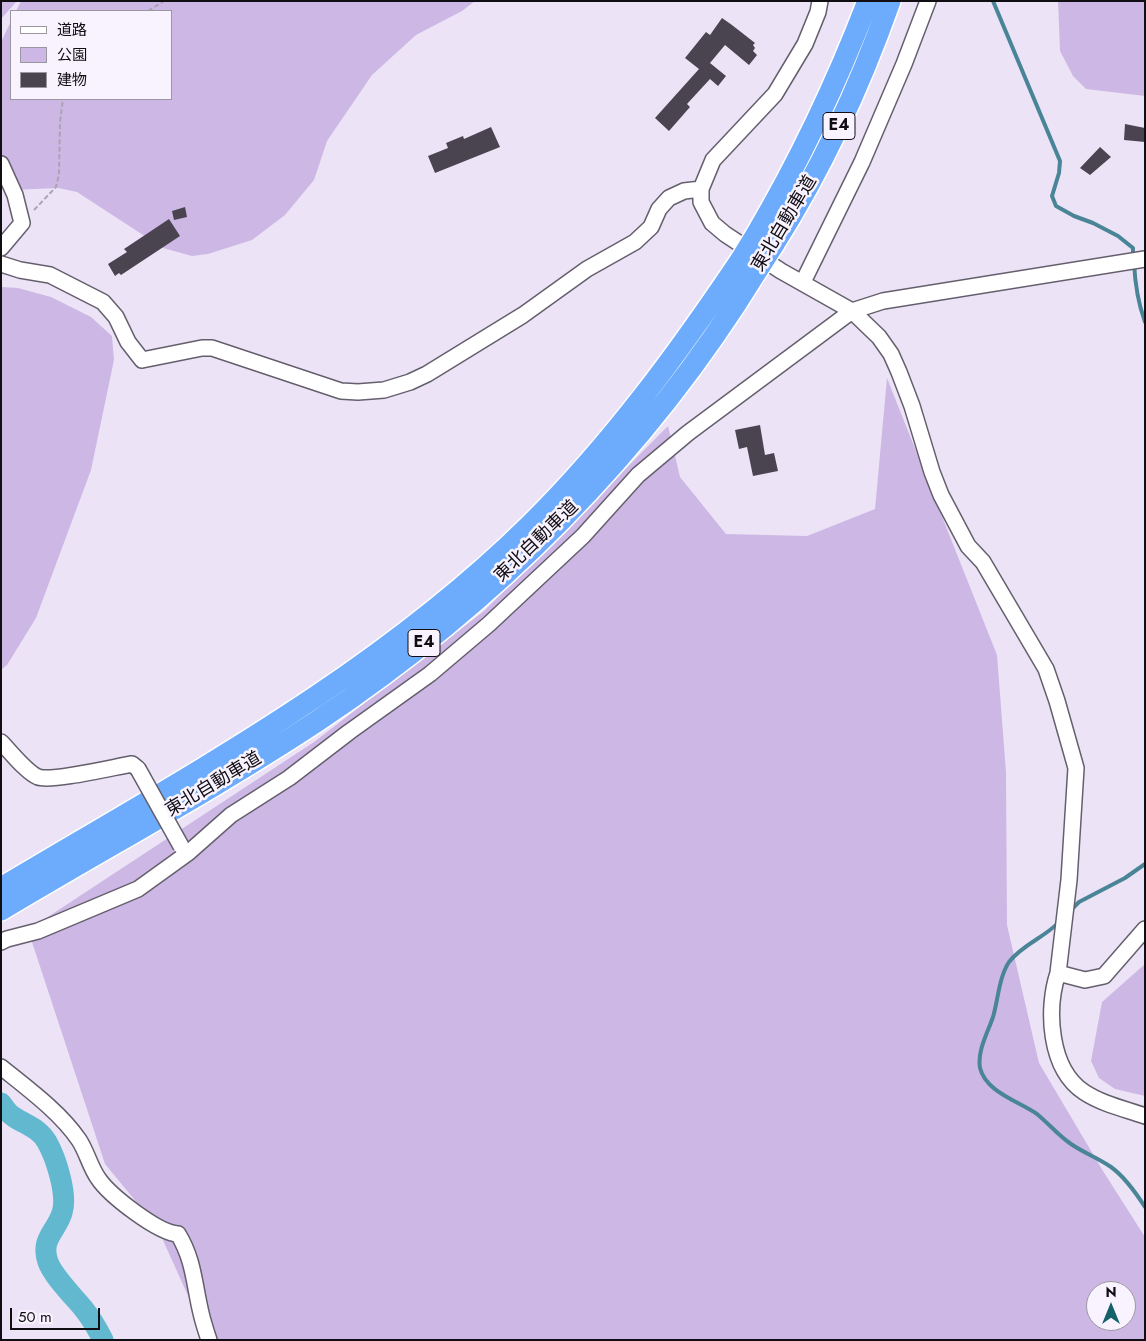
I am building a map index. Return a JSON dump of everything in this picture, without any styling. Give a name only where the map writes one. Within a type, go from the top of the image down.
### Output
[{"type":"highway","name":"東北自動車道","points":[[1,888],[252,739],[312,701],[370,660],[476,574],[530,525],[628,416],[749,265],[765,239],[797,163],[844,63],[868,1]]},
{"type":"highway","name":"東北自動車道","points":[[765,239],[793,213],[820,165],[862,72],[890,1]]},
{"type":"highway","name":"東北自動車道","points":[[1,910],[231,775],[316,722],[444,628],[524,558],[574,508],[620,456],[695,362],[738,302],[749,265]]},
{"type":"street","points":[[820,1],[818,12],[805,44],[775,94],[713,160],[701,189],[701,202],[712,223],[725,234],[782,271],[852,311],[879,337],[891,354],[912,406],[941,495],[968,546],[983,562],[1046,669],[1076,768],[1075,804],[1066,903],[1051,1016],[1056,1050],[1063,1069],[1084,1092],[1111,1105],[1145,1116]]},
{"type":"street","points":[[803,282],[862,162],[904,64],[928,1]]},
{"type":"street","points":[[1,164],[15,195],[22,223],[1,248]]},
{"type":"street","points":[[1,264],[20,270],[50,275],[103,302],[116,317],[128,342],[142,360],[202,348],[212,348],[341,391],[384,390],[410,382],[427,374],[522,315],[587,269],[635,242],[651,227],[659,209],[669,198],[684,191],[701,189]]},
{"type":"street","points":[[1,942],[38,931],[138,889],[185,849],[231,815],[289,778],[430,674],[489,624],[583,536],[638,475],[688,433],[852,311],[883,301],[1145,259]]},
{"type":"street","points":[[1,742],[26,768],[39,777],[60,777],[132,764],[138,769],[185,849]]},
{"type":"street","points":[[1058,973],[1085,980],[1104,976],[1145,929]]},
{"type":"street","points":[[1,1067],[38,1098],[80,1141],[97,1178],[107,1190],[156,1227],[170,1234],[178,1234],[186,1247],[194,1274],[201,1313],[209,1340]]},
{"type":"path","points":[[150,10],[164,1]]},
{"type":"path","points":[[22,223],[56,187],[59,174],[60,122],[63,100]]},
{"type":"green space","points":[[1,1],[17,1],[1,19]]},
{"type":"green space","points":[[21,1],[475,1],[462,11],[416,35],[372,75],[327,141],[314,180],[285,215],[252,240],[208,254],[192,256],[163,248],[77,192],[58,188],[12,190],[1,187],[1,42],[10,23],[10,100],[172,100],[172,10],[16,10]]},
{"type":"green space","points":[[1058,1],[1145,1],[1145,96],[1086,89],[1073,76],[1060,51]]},
{"type":"green space","points":[[1,287],[18,288],[51,297],[91,317],[112,336],[114,360],[91,470],[36,618],[7,665],[1,670]]},
{"type":"green space","points":[[887,378],[997,655],[1006,772],[1007,925],[1039,1063],[1103,1171],[1145,1237],[1145,1340],[208,1340],[157,1227],[105,1164],[28,930],[314,742],[484,611],[668,426],[680,477],[726,534],[807,536],[875,509]]},
{"type":"green space","points":[[1145,964],[1145,1096],[1115,1089],[1099,1078],[1091,1061],[1102,1002]]},
{"type":"building","points":[[722,18],[755,43],[753,51],[757,55],[749,65],[725,45],[710,63],[726,76],[718,86],[710,79],[687,104],[690,107],[669,131],[655,118],[699,69],[685,58],[706,32],[710,35]]},
{"type":"building","points":[[1125,124],[1145,128],[1145,142],[1124,140]]},
{"type":"building","points":[[491,127],[500,147],[435,173],[428,156],[448,148],[446,143],[463,136],[464,139]]},
{"type":"building","points":[[1100,147],[1111,157],[1090,175],[1080,168]]},
{"type":"building","points":[[185,207],[187,217],[174,220],[172,211]]},
{"type":"building","points":[[169,219],[180,236],[121,275],[119,273],[115,276],[108,264],[127,252],[124,249]]},
{"type":"building","points":[[760,425],[765,455],[774,453],[778,471],[753,476],[747,447],[739,449],[735,430]]},
{"type":"waterway","points":[[993,1],[1060,161],[1059,173],[1052,196],[1056,206],[1118,236],[1133,248],[1133,256]]},
{"type":"waterway","points":[[1134,263],[1137,293],[1145,322]]},
{"type":"waterway","points":[[1071,910],[1079,902],[1125,878],[1145,864]]},
{"type":"waterway","points":[[1059,922],[1021,950],[1009,962],[1001,982],[993,1017],[981,1048],[980,1068],[983,1076],[996,1090],[1037,1114],[1067,1141],[1116,1171],[1145,1207]]},
{"type":"waterway","points":[[1,1103],[12,1116],[32,1127],[47,1142],[60,1177],[63,1197],[62,1213],[47,1241],[46,1254],[48,1262],[59,1280],[89,1316],[103,1340]]}]
